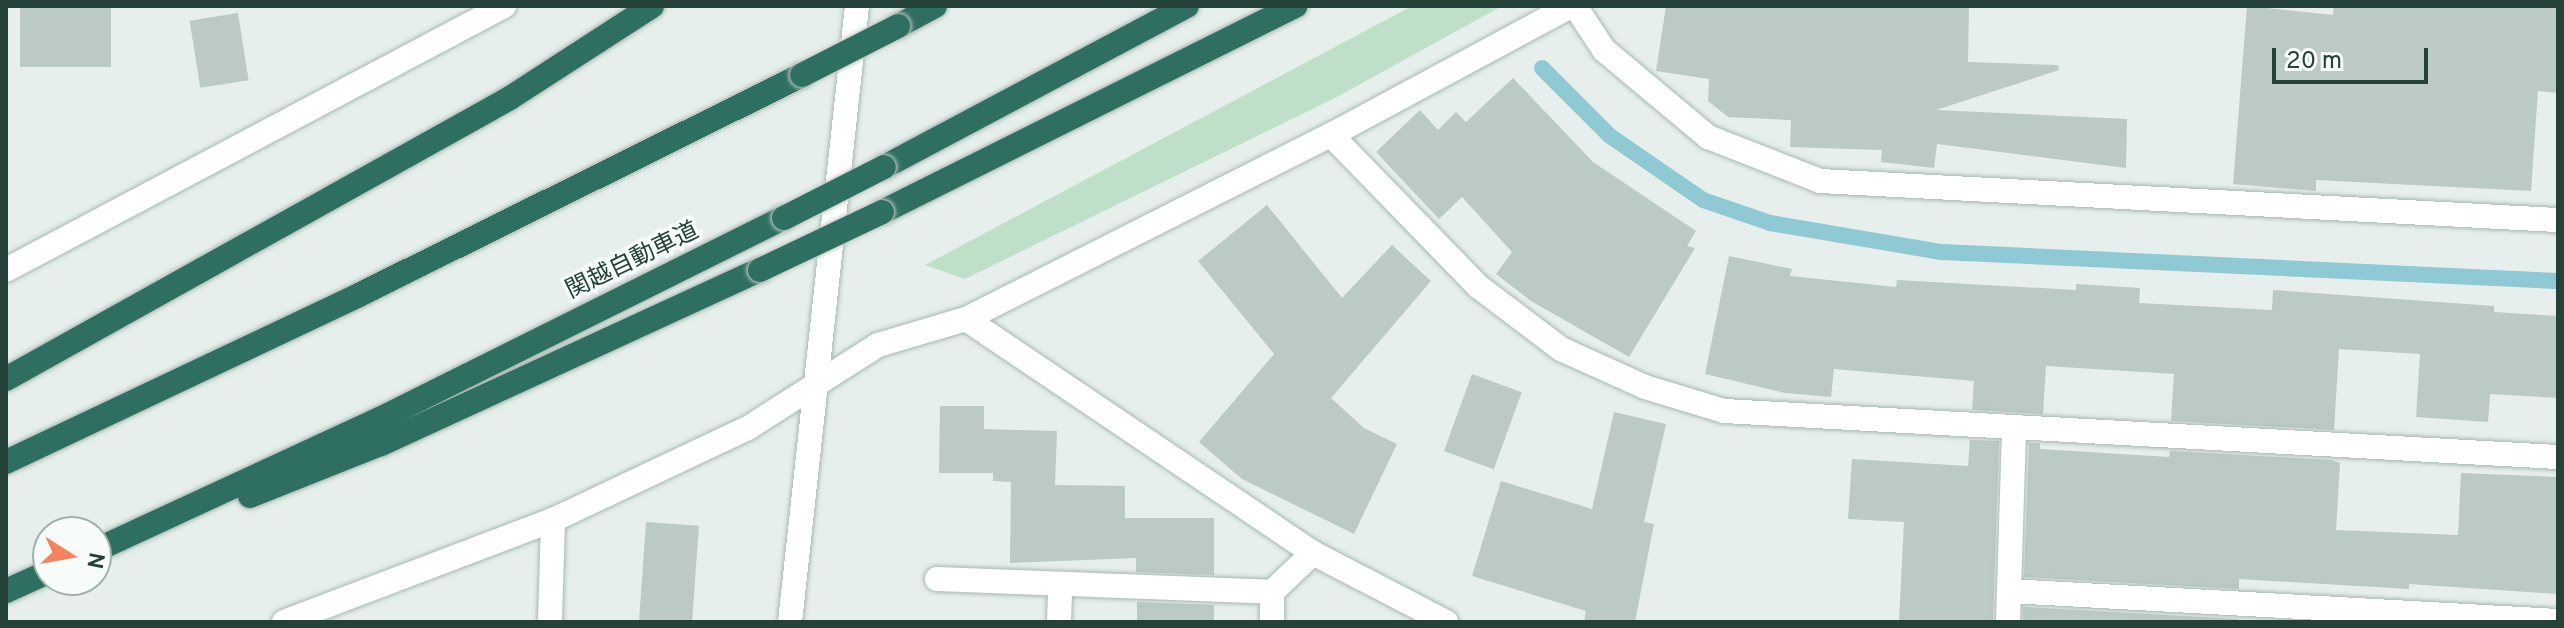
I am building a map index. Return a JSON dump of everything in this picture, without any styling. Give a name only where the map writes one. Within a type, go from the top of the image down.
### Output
[{"type":"highway","points":[[6,379],[510,98],[652,6]]},
{"type":"highway","points":[[6,462],[359,295],[935,6]]},
{"type":"highway","name":"関越自動車道","points":[[112,543],[380,419],[784,218],[1187,6]]},
{"type":"highway","points":[[112,550],[381,444],[760,270],[1295,6]]},
{"type":"highway","points":[[6,592],[32,581]]},
{"type":"street","points":[[6,270],[504,6]]},
{"type":"street","points":[[790,622],[857,6]]},
{"type":"street","points":[[284,622],[342,597],[553,520],[748,428],[878,345],[966,319],[1331,135],[1573,6],[1604,50],[1708,137],[1820,181],[2558,220]]},
{"type":"street","points":[[1331,135],[1479,287],[1561,349],[1645,387],[1724,411],[2558,457]]},
{"type":"street","points":[[966,319],[1313,553],[1446,622]]},
{"type":"street","points":[[2008,622],[2014,429]]},
{"type":"street","points":[[550,622],[553,520]]},
{"type":"street","points":[[937,579],[1272,592],[1313,553]]},
{"type":"street","points":[[1059,622],[1060,585]]},
{"type":"street","points":[[2009,591],[2558,621]]},
{"type":"street","points":[[1272,592],[1272,622]]},
{"type":"street","points":[[341,622],[342,597]]},
{"type":"green space","points":[[1412,6],[1502,6],[1335,98],[965,279],[925,265]]},
{"type":"building","points":[[20,6],[111,6],[111,67],[20,67]]},
{"type":"building","points":[[1666,6],[1969,6],[1968,62],[2058,65],[2059,70],[1936,110],[2127,119],[2126,168],[1937,144],[1934,168],[1881,162],[1882,150],[1790,147],[1791,120],[1728,117],[1708,101],[1709,79],[1656,71]]},
{"type":"building","points":[[2247,6],[2333,15],[2334,6],[2558,6],[2558,93],[2538,91],[2531,191],[2316,180],[2316,191],[2233,184]]},
{"type":"building","points":[[238,13],[249,80],[200,88],[190,21]]},
{"type":"building","points":[[1513,78],[1593,162],[1696,231],[1687,246],[1695,248],[1629,357],[1531,301],[1496,274],[1512,252],[1462,197],[1439,219],[1376,152],[1420,110],[1438,130],[1456,112],[1466,122]]},
{"type":"building","points":[[1267,205],[1342,298],[1392,245],[1431,281],[1331,398],[1364,428],[1397,444],[1354,534],[1242,479],[1199,442],[1274,354],[1198,261]]},
{"type":"building","points":[[1729,256],[1792,269],[1790,276],[1896,287],[1897,280],[2076,290],[2076,284],[2140,288],[2139,303],[2272,310],[2273,290],[2494,306],[2494,312],[2558,316],[2558,398],[2490,394],[2488,422],[2416,417],[2420,354],[2339,349],[2334,430],[2171,421],[2174,374],[2046,366],[2043,414],[1972,410],[1974,381],[1834,369],[1831,397],[1785,393],[1705,374]]},
{"type":"building","points":[[1472,374],[1522,392],[1494,469],[1444,451]]},
{"type":"building","points":[[940,406],[984,406],[984,429],[1057,431],[1055,485],[1125,486],[1125,518],[1214,518],[1214,575],[1136,572],[1136,558],[1010,563],[1011,482],[993,481],[993,473],[939,473]]},
{"type":"building","points":[[1614,412],[1666,424],[1644,522],[1654,524],[1635,622],[1584,622],[1586,611],[1472,576],[1501,481],[1592,509]]},
{"type":"building","points":[[1970,440],[1999,441],[1993,622],[1899,622],[1904,522],[1848,519],[1852,459],[1968,466]]},
{"type":"building","points":[[2029,443],[2040,443],[2040,449],[2169,457],[2170,451],[2332,460],[2340,463],[2336,530],[2458,535],[2461,473],[2558,477],[2558,594],[2409,584],[2409,589],[2239,579],[2239,589],[2024,577]]},
{"type":"building","points":[[646,522],[699,526],[692,622],[639,622]]},
{"type":"building","points":[[1137,602],[1214,605],[1214,622],[1137,622]]},
{"type":"building","points":[[2023,607],[2238,619],[2238,622],[2023,622]]},
{"type":"waterway","points":[[1542,68],[1610,136],[1703,200],[1770,223],[1942,252],[2558,281]]}]
